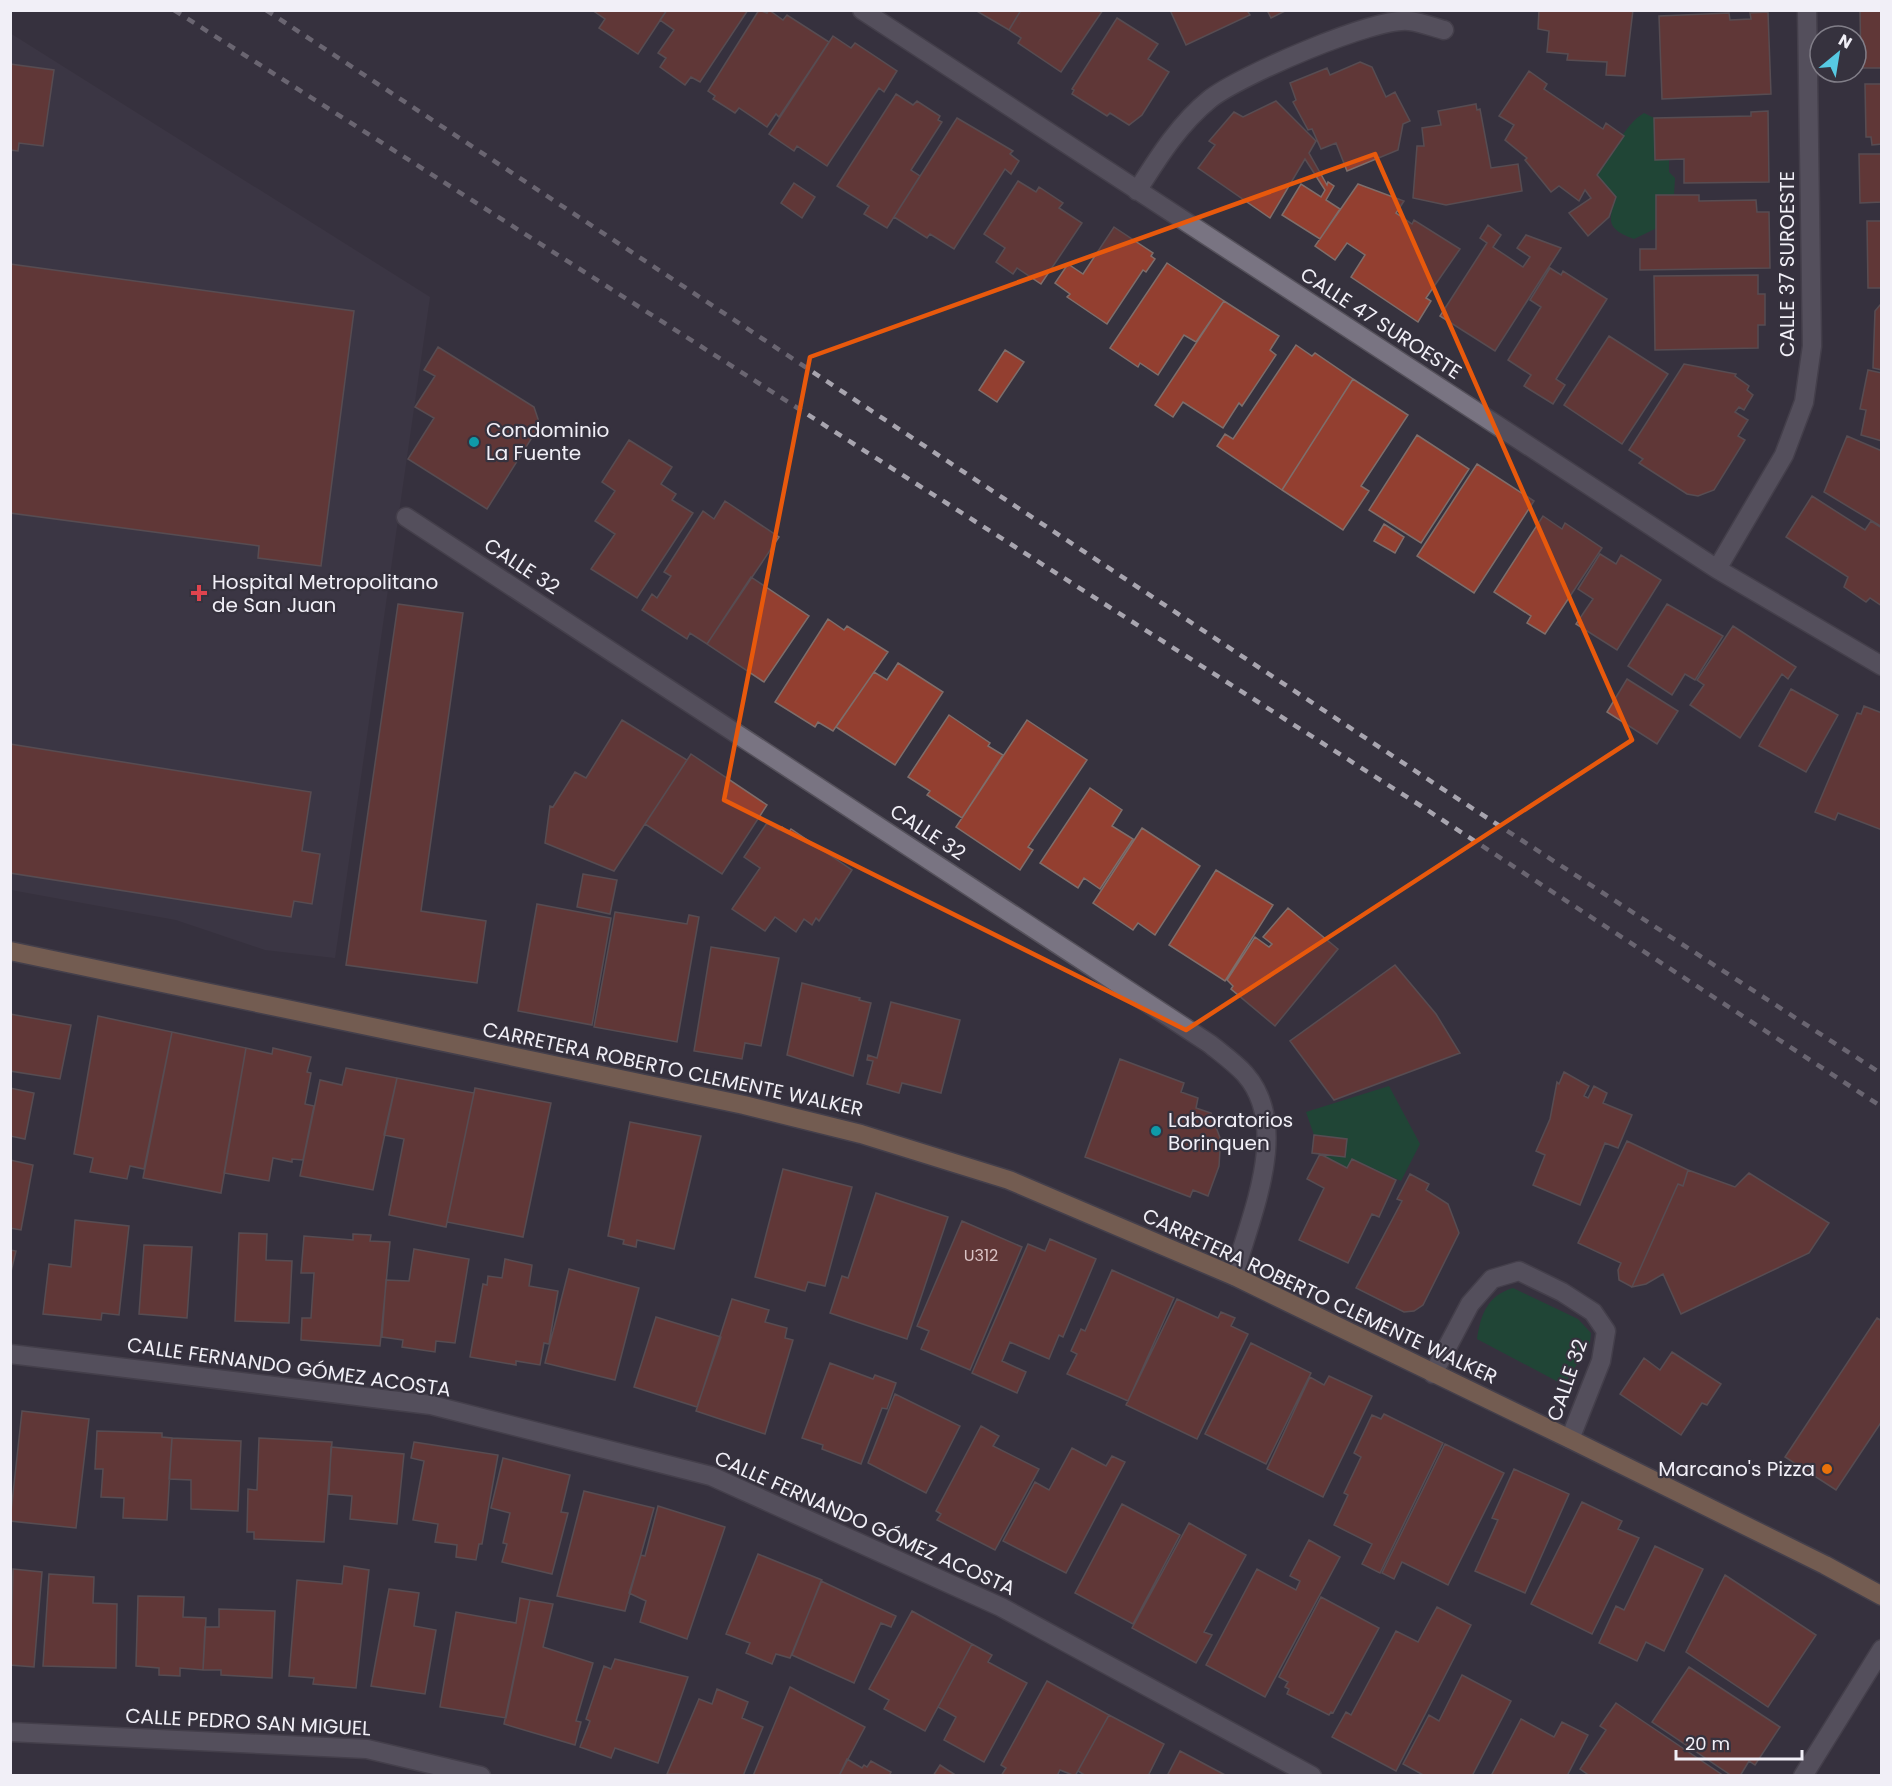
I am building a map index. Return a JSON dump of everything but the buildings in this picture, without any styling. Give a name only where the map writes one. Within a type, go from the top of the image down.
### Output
[{"type":"main road","name":"CARRETERA ROBERTO CLEMENTE WALKER","points":[[10,951],[744,1105],[861,1134],[1009,1180],[1234,1276],[1825,1565],[1881,1596]]},
{"type":"street","name":"CALLE 47 SUROESTE","points":[[862,10],[1717,568],[1881,666]]},
{"type":"street","name":"CALLE 37 SUROESTE","points":[[1717,568],[1784,455],[1804,402],[1812,346],[1807,10]]},
{"type":"street","points":[[1137,191],[1173,136],[1211,98],[1241,82],[1280,62],[1363,28],[1407,20],[1444,30]]},
{"type":"street","name":"CALLE 32","points":[[406,517],[1210,1044],[1246,1075],[1266,1112],[1268,1152],[1234,1276]]},
{"type":"street","name":"CALLE 32","points":[[1433,1374],[1470,1304],[1492,1279],[1519,1271],[1528,1275],[1593,1312],[1606,1331],[1601,1361],[1570,1439]]},
{"type":"street","name":"CALLE FERNANDO GÓMEZ ACOSTA","points":[[10,1354],[431,1406],[711,1476],[1001,1607],[1312,1776]]},
{"type":"street","points":[[1803,1776],[1881,1649]]},
{"type":"street","name":"CALLE PEDRO SAN MIGUEL","points":[[10,1732],[367,1749],[481,1776]]},
{"type":"highlighted area","points":[[1375,154],[1632,740],[1186,1030],[724,800],[810,357]]},
{"type":"shaded area","name":"Hospital Metropolitano de San Juan","points":[[10,33],[430,297],[335,958],[265,950],[176,920],[11,890]]},
{"type":"green space","points":[[1644,113],[1654,118],[1655,160],[1669,159],[1669,172],[1675,178],[1674,195],[1656,195],[1657,228],[1634,239],[1619,232],[1612,224],[1611,213],[1616,197],[1597,175],[1624,133]]},
{"type":"green space","points":[[1389,1086],[1420,1144],[1401,1181],[1352,1159],[1347,1168],[1320,1154],[1345,1157],[1347,1139],[1314,1135],[1306,1112]]},
{"type":"green space","points":[[1513,1288],[1578,1319],[1591,1333],[1590,1343],[1564,1385],[1477,1339],[1483,1314],[1491,1301],[1504,1291]]},
{"type":"railway","points":[[174,10],[1421,806],[1882,1107]]},
{"type":"railway","points":[[266,10],[1435,784],[1882,1074]]},
{"type":"place","name":"Condominio La Fuente","points":[[474,442]]},
{"type":"place","name":"Hospital Metropolitano de San Juan","points":[[199,593]]},
{"type":"place","name":"Laboratorios Borinquen","points":[[1156,1131]]},
{"type":"place","name":"Marcano's Pizza","points":[[1827,1469]]}]
